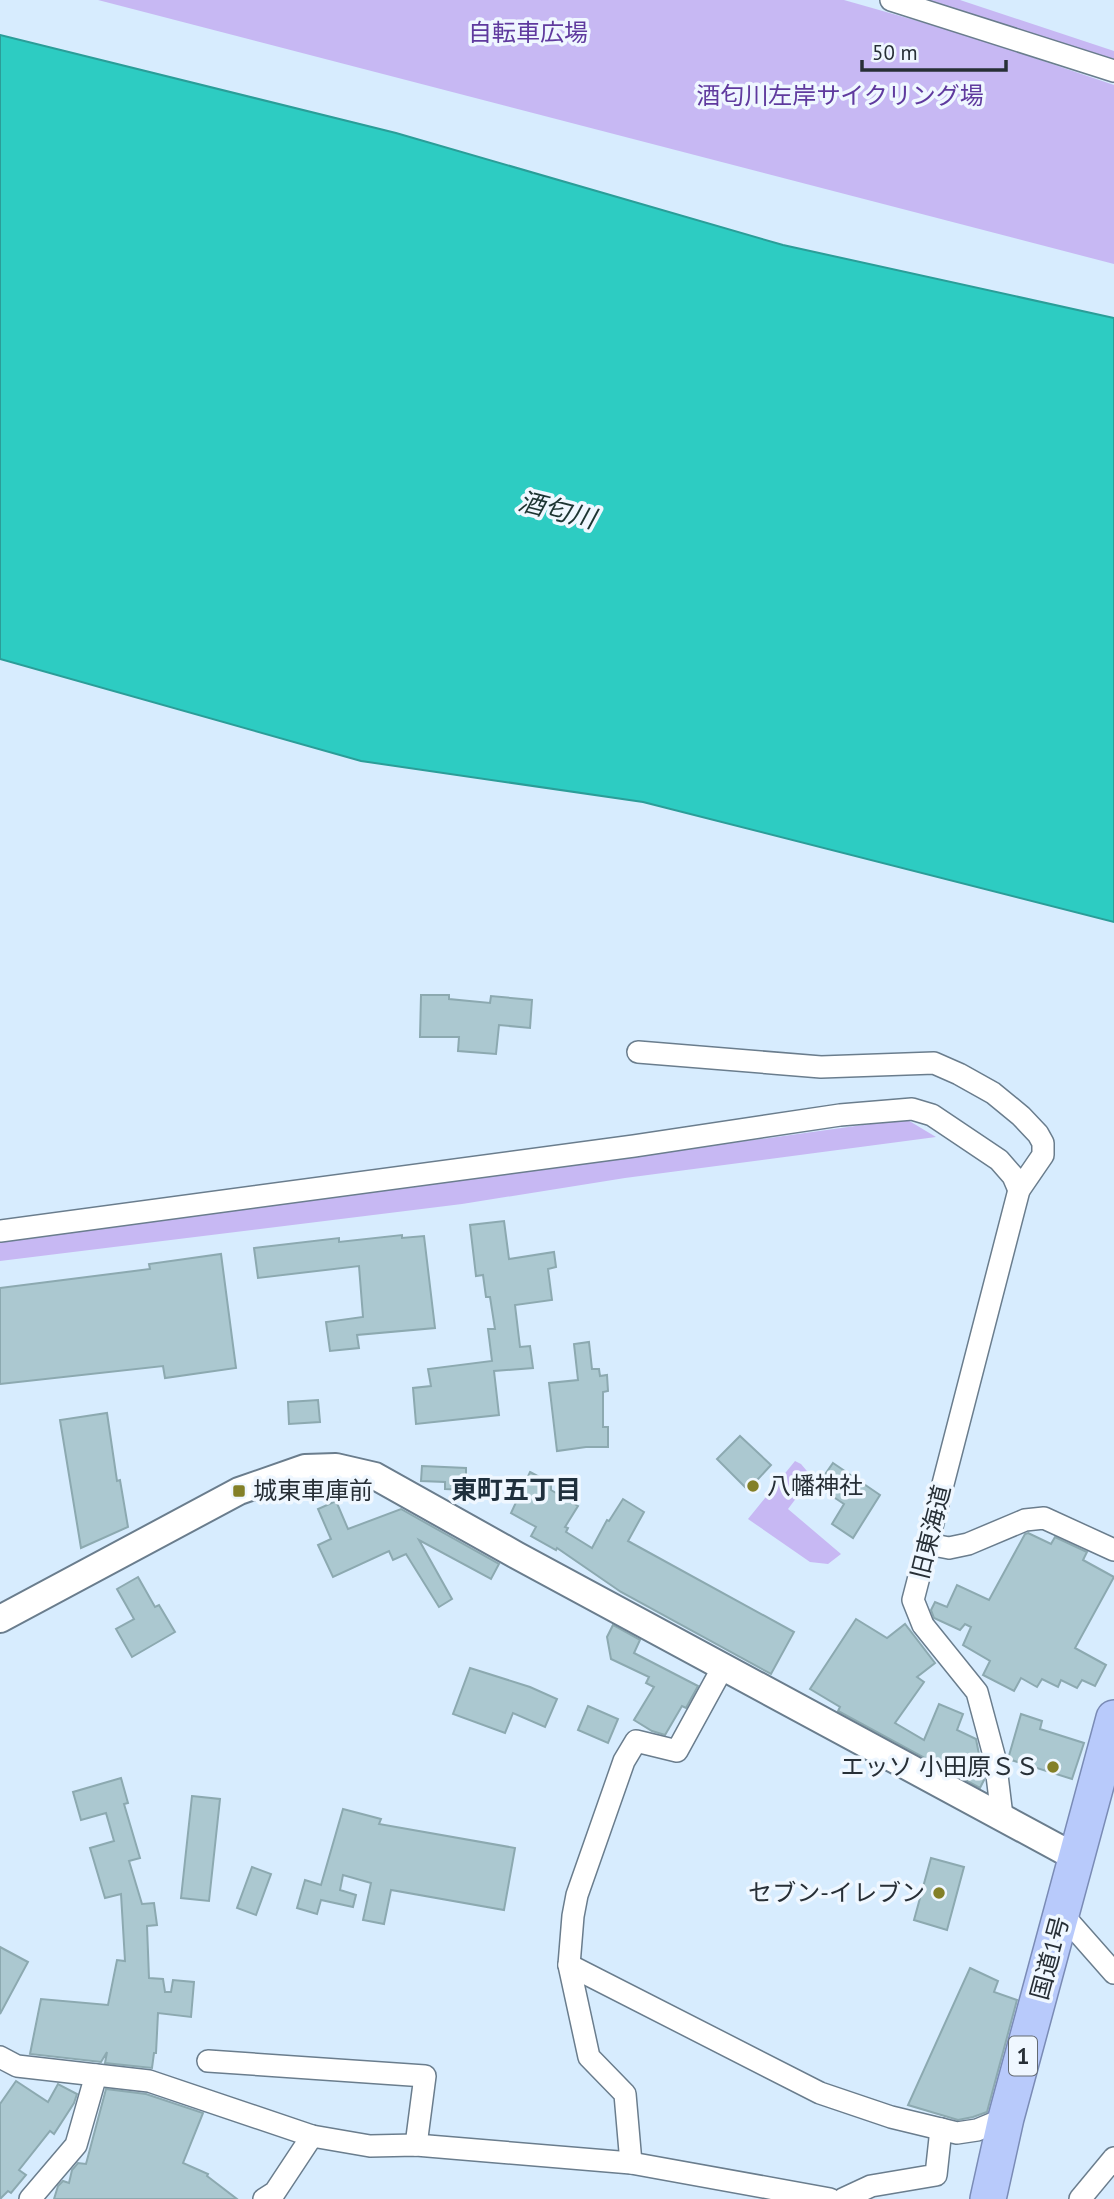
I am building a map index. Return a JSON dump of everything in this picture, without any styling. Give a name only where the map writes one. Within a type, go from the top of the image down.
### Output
[{"type":"highway","name":"国道1号","points":[[988,2199],[1006,2118],[1114,1718]]},
{"type":"street","points":[[891,0],[1114,71]]},
{"type":"street","points":[[638,1052],[821,1067],[934,1063],[993,1093],[1038,1134],[1043,1143],[1043,1155],[1019,1190]]},
{"type":"street","points":[[0,1231],[634,1146],[841,1115],[912,1110],[932,1115],[999,1160],[1013,1176],[1019,1190]]},
{"type":"street","name":"旧東海道","points":[[1002,1816],[995,1759],[977,1692],[923,1625],[913,1600],[1019,1190]]},
{"type":"street","points":[[0,1619],[239,1492],[305,1468],[337,1467],[375,1476],[1077,1858]]},
{"type":"street","points":[[928,1544],[949,1548],[968,1544],[1025,1520],[1044,1518],[1114,1550]]},
{"type":"street","points":[[631,2163],[625,2094],[589,2057],[569,1965],[573,1916],[577,1895],[624,1761],[636,1741],[677,1751],[723,1667]]},
{"type":"street","points":[[1062,1914],[1114,1973]]},
{"type":"street","points":[[569,1965],[820,2094],[891,2117],[957,2133],[977,2130],[1006,2118]]},
{"type":"street","points":[[0,2057],[17,2066],[159,2084],[312,2136],[370,2146],[416,2145],[631,2163],[830,2199]]},
{"type":"street","points":[[208,2061],[425,2076],[416,2145]]},
{"type":"street","points":[[30,2199],[76,2145],[96,2076]]},
{"type":"street","points":[[843,2199],[871,2186],[936,2175],[941,2129]]},
{"type":"street","points":[[264,2199],[275,2192],[312,2136]]},
{"type":"street","points":[[1080,2199],[1114,2158]]},
{"type":"green space","name":"酒匂川左岸サイクリング場","points":[[98,0],[844,0],[967,35],[1114,85],[1114,264]]},
{"type":"green space","points":[[913,0],[960,0],[1114,51],[1114,64]]},
{"type":"green space","points":[[906,1119],[936,1137],[625,1178],[462,1204],[0,1261],[0,1236],[609,1160]]},
{"type":"green space","points":[[795,1461],[812,1477],[788,1509],[841,1554],[828,1564],[810,1562],[748,1519]]},
{"type":"water","name":"酒匂川","points":[[0,35],[396,133],[783,245],[1114,318],[1114,922],[643,802],[361,761],[0,659]]},
{"type":"building","points":[[421,995],[449,995],[449,999],[490,1003],[491,996],[532,1000],[530,1028],[499,1025],[496,1054],[458,1051],[459,1037],[420,1037]]},
{"type":"building","points":[[504,1221],[509,1259],[554,1252],[556,1267],[548,1269],[552,1300],[515,1305],[520,1347],[530,1346],[533,1368],[494,1371],[499,1415],[416,1424],[413,1388],[431,1386],[428,1369],[492,1361],[488,1329],[495,1329],[490,1297],[486,1297],[483,1275],[476,1276],[470,1225]]},
{"type":"building","points":[[402,1235],[402,1238],[424,1236],[435,1328],[357,1335],[359,1348],[330,1351],[326,1322],[363,1317],[359,1266],[258,1278],[254,1248],[339,1238],[339,1242]]},
{"type":"building","points":[[221,1254],[236,1368],[165,1378],[163,1366],[0,1384],[0,1288],[150,1269],[149,1264]]},
{"type":"building","points":[[589,1342],[592,1369],[599,1369],[600,1376],[607,1375],[608,1391],[603,1392],[603,1427],[608,1427],[608,1447],[557,1451],[549,1383],[578,1380],[574,1344]]},
{"type":"building","points":[[318,1400],[320,1422],[289,1424],[288,1402]]},
{"type":"building","points":[[107,1413],[117,1481],[120,1480],[128,1527],[81,1548],[60,1420]]},
{"type":"building","name":"八幡神社","points":[[740,1436],[771,1465],[748,1490],[717,1459]]},
{"type":"building","points":[[833,1463],[880,1495],[853,1538],[832,1524],[844,1504],[817,1486]]},
{"type":"building","points":[[422,1466],[466,1468],[466,1490],[445,1489],[445,1482],[421,1481]]},
{"type":"building","points":[[530,1472],[551,1483],[551,1490],[578,1506],[565,1527],[568,1528],[566,1532],[592,1548],[607,1520],[609,1521],[623,1499],[644,1512],[628,1541],[794,1632],[771,1674],[621,1592],[557,1548],[556,1550],[531,1536],[536,1527],[511,1513]]},
{"type":"building","points":[[336,1501],[348,1529],[401,1509],[499,1564],[491,1579],[419,1540],[452,1599],[439,1607],[406,1554],[393,1560],[389,1551],[333,1577],[318,1545],[331,1539],[318,1509]]},
{"type":"building","points":[[1028,1533],[1051,1544],[1055,1537],[1087,1552],[1083,1560],[1114,1577],[1075,1648],[1106,1665],[1095,1686],[1082,1680],[1077,1688],[1061,1680],[1058,1687],[1042,1679],[1037,1687],[1021,1678],[1014,1691],[983,1675],[990,1661],[963,1645],[971,1627],[965,1624],[960,1630],[934,1618],[931,1610],[935,1602],[947,1607],[957,1585],[989,1600]]},
{"type":"building","points":[[138,1577],[155,1607],[159,1605],[175,1632],[132,1657],[116,1629],[134,1619],[117,1589]]},
{"type":"building","points":[[856,1619],[887,1638],[905,1624],[935,1663],[917,1677],[924,1682],[895,1723],[924,1740],[939,1704],[963,1714],[957,1730],[976,1739],[984,1780],[980,1788],[838,1711],[840,1707],[810,1689]]},
{"type":"building","points":[[613,1625],[640,1640],[634,1653],[698,1686],[686,1708],[682,1706],[665,1735],[634,1720],[654,1687],[646,1683],[649,1677],[611,1659],[607,1637]]},
{"type":"building","points":[[470,1668],[530,1687],[557,1699],[545,1727],[513,1713],[505,1733],[453,1714]]},
{"type":"building","points":[[588,1706],[618,1719],[608,1743],[578,1730]]},
{"type":"building","points":[[1021,1714],[1042,1721],[1040,1729],[1084,1743],[1072,1779],[1008,1759]]},
{"type":"building","points":[[121,1778],[128,1803],[124,1804],[140,1858],[129,1861],[142,1904],[154,1903],[157,1925],[147,1926],[149,1978],[163,1979],[165,1992],[171,1992],[173,1980],[194,1982],[191,2017],[158,2013],[156,2053],[152,2068],[105,2063],[107,2052],[101,2062],[30,2054],[41,1999],[108,2005],[117,1960],[125,1961],[121,1894],[105,1898],[90,1848],[114,1841],[106,1813],[81,1820],[73,1792]]},
{"type":"building","points":[[192,1796],[220,1799],[209,1901],[181,1898]]},
{"type":"building","points":[[343,1809],[381,1819],[379,1824],[515,1848],[504,1910],[391,1890],[384,1924],[363,1920],[371,1883],[343,1875],[340,1890],[356,1895],[353,1907],[321,1900],[317,1914],[297,1908],[305,1880],[321,1885]]},
{"type":"building","name":"セブン-イレブン","points":[[931,1858],[964,1867],[947,1930],[914,1920]]},
{"type":"building","points":[[252,1867],[271,1874],[256,1915],[237,1908]]},
{"type":"building","points":[[0,1947],[28,1962],[0,2014]]},
{"type":"building","points":[[970,1968],[998,1981],[994,1992],[1017,2000],[987,2112],[958,2120],[908,2105]]},
{"type":"building","points":[[16,2081],[48,2102],[58,2084],[77,2094],[54,2134],[50,2131],[19,2170],[26,2175],[11,2193],[8,2191],[0,2199],[0,2104]]},
{"type":"building","points":[[106,2089],[146,2094],[203,2113],[183,2163],[208,2174],[207,2176],[237,2199],[54,2199],[58,2186],[63,2181],[69,2183],[72,2170],[78,2163],[86,2164]]},
{"type":"place","name":"八幡神社","points":[[753,1486]]},
{"type":"place","name":"城東車庫前","points":[[239,1491]]},
{"type":"place","name":"エッソ 小田原ＳＳ","points":[[1053,1767]]},
{"type":"place","name":"セブン-イレブン","points":[[939,1893]]},
{"type":"district","name":"東町五丁目","points":[[516,1490]]},
{"type":"park label","name":"自転車広場","points":[[528,33]]}]
